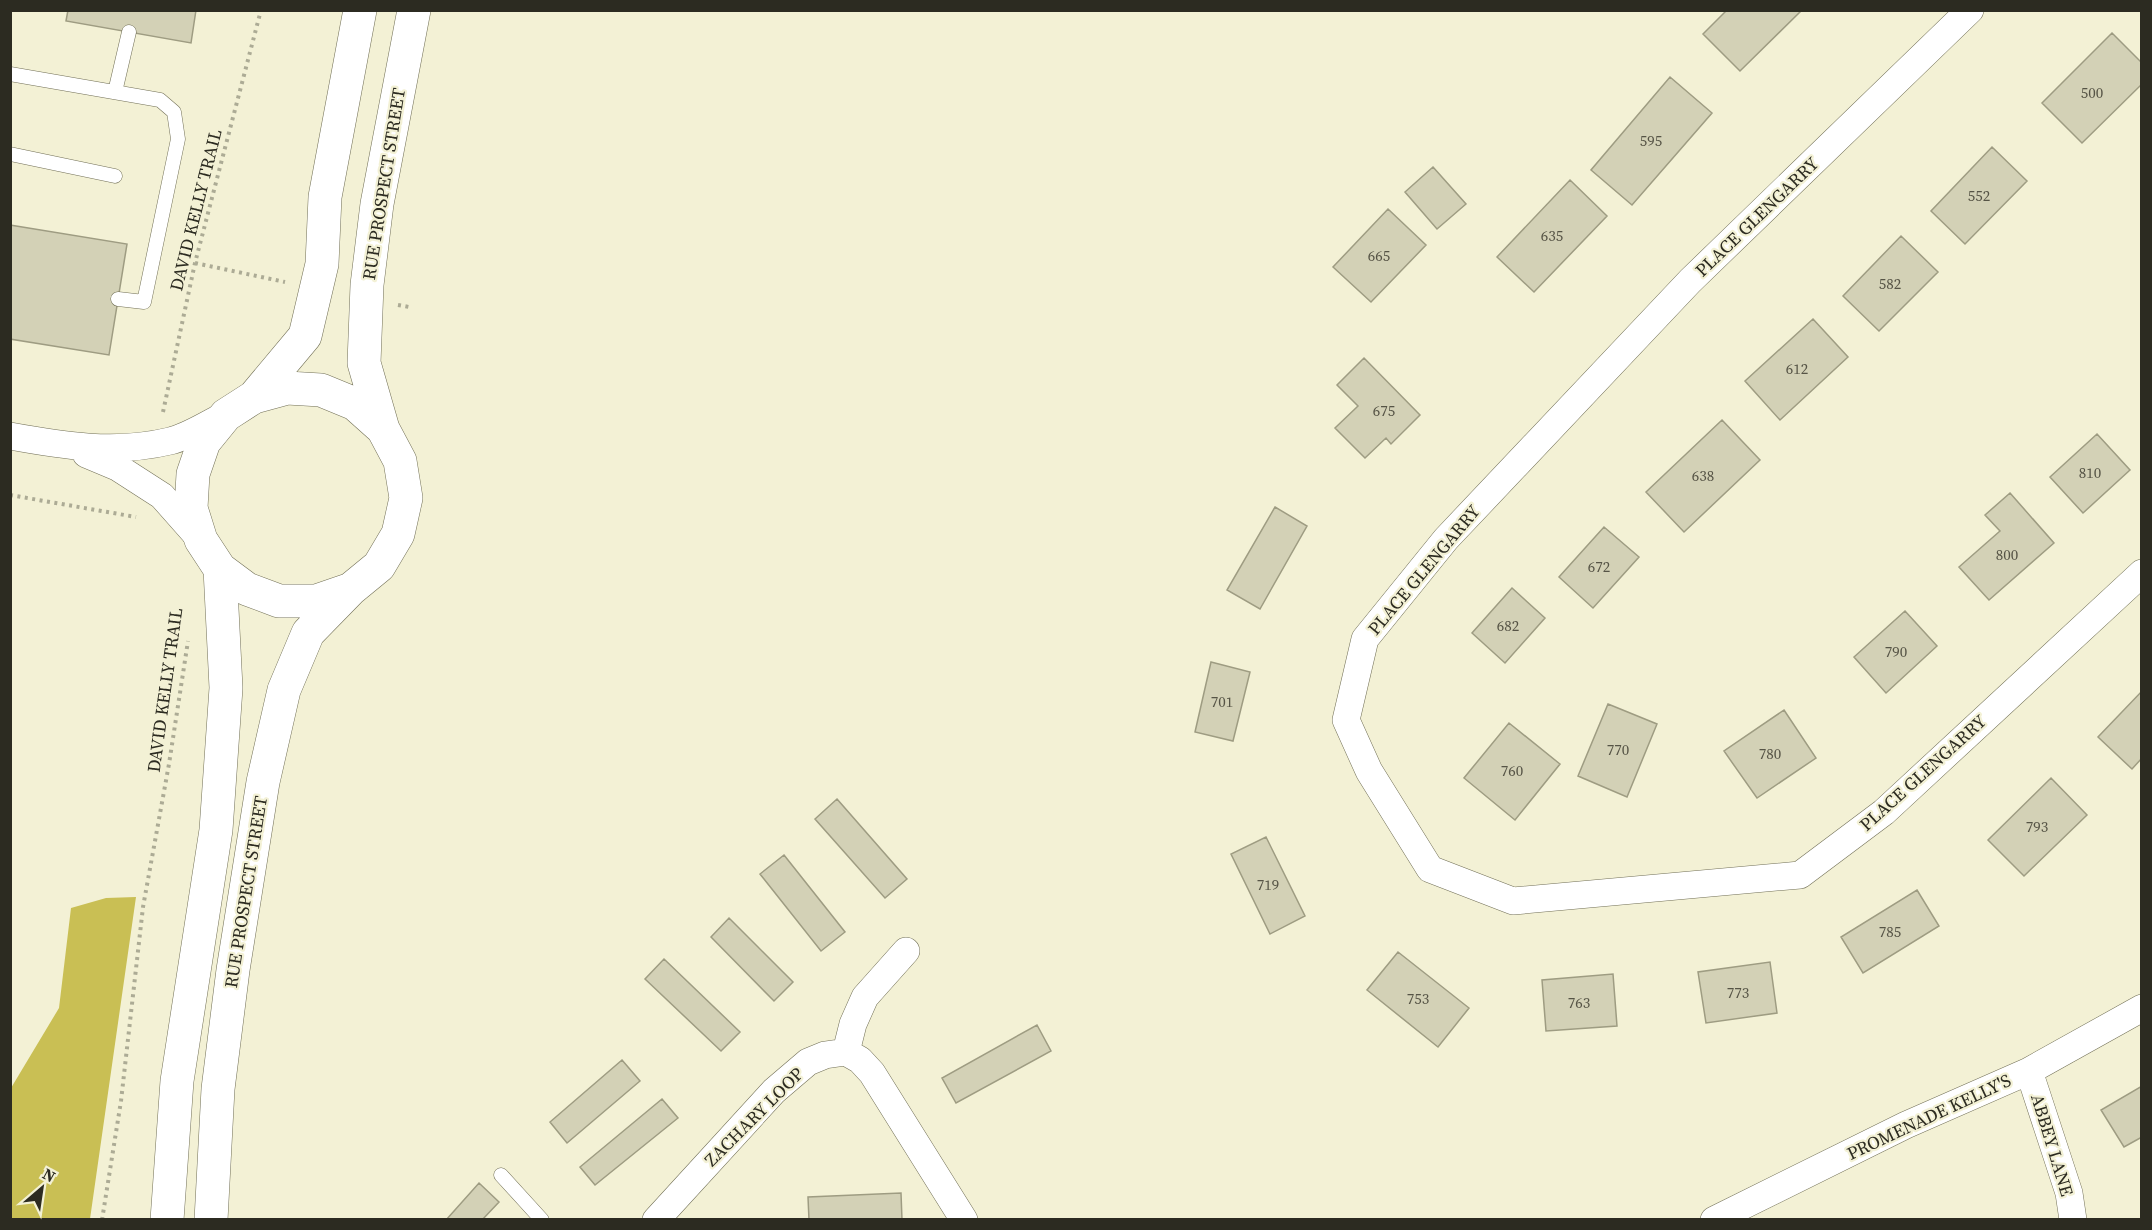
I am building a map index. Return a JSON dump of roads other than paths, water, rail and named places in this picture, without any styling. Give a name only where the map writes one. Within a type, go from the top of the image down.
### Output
[{"type":"main road","name":"RUE PROSPECT STREET","points":[[351,589],[316,601],[279,601],[247,589],[220,568],[201,540],[191,508],[193,474],[204,442],[226,415],[254,397],[305,336],[322,264],[325,197],[360,10]]},
{"type":"main road","name":"RUE PROSPECT STREET","points":[[211,1220],[218,1089],[233,970],[263,782],[284,690],[308,633],[351,589],[379,566],[398,534],[406,498],[400,462],[383,429],[364,363],[367,285],[377,204],[414,10]]},
{"type":"main road","name":"RUE PROSPECT STREET","points":[[254,397],[287,388],[321,390],[355,404],[383,429]]},
{"type":"main road","points":[[167,1220],[177,1081],[216,830],[226,688],[220,568]]},
{"type":"street","name":"PLACE GLENGARRY","points":[[1970,10],[1690,281],[1446,539],[1365,639],[1346,720],[1369,771],[1430,869],[1513,901],[1800,875],[1884,812],[2142,573]]},
{"type":"street","points":[[10,436],[63,445],[119,449],[172,441],[226,415]]},
{"type":"street","points":[[63,445],[117,467],[162,496],[201,540]]},
{"type":"street","points":[[906,951],[865,998],[853,1024],[846,1052],[860,1060],[872,1073],[964,1220]]},
{"type":"street","name":"PROMENADE KELLY'S","points":[[1722,1218],[1906,1125],[2029,1071],[2142,1008]]},
{"type":"street","name":"ZACHARY LOOP","points":[[656,1220],[774,1091],[808,1062],[825,1055],[846,1052]]},
{"type":"street","name":"ABBEY LANE","points":[[2029,1071],[2069,1193],[2073,1220]]},
{"type":"lane","points":[[115,92],[129,32]]},
{"type":"lane","points":[[10,74],[160,100],[174,112],[178,139],[144,302],[118,299]]},
{"type":"lane","points":[[10,154],[115,176]]},
{"type":"lane","points":[[501,1175],[542,1220]]}]
